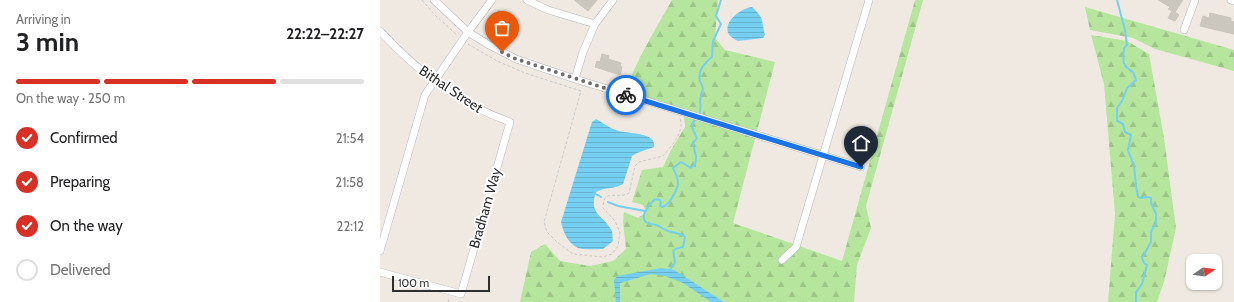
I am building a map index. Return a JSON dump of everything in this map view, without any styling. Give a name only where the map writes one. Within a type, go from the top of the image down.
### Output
[{"type":"street","points":[[434,0],[468,32],[516,59],[575,79],[861,167]]},
{"type":"street","points":[[380,251],[425,95],[433,81],[492,0]]},
{"type":"street","points":[[527,0],[548,10],[595,24]]},
{"type":"street","points":[[575,79],[595,24],[613,0]]},
{"type":"street","points":[[782,260],[796,247],[869,0]]},
{"type":"street","points":[[1184,30],[1195,0]]},
{"type":"street","name":"Bithal Street","points":[[380,31],[394,46],[433,81],[489,115],[510,122]]},
{"type":"street","name":"Bradham Way","points":[[380,272],[461,294],[510,122]]},
{"type":"path","points":[[422,0],[435,15],[458,36]]},
{"type":"path","points":[[465,46],[469,44],[497,61],[525,73],[581,91],[544,222],[547,232],[556,242],[573,254],[603,257],[612,254],[618,246],[620,232],[615,221],[603,208],[605,197],[610,195],[624,196],[629,193],[636,166],[640,162],[663,156],[679,134],[681,126],[679,117]]},
{"type":"green space","points":[[672,0],[718,0],[715,38],[725,50],[775,62],[733,223],[842,261],[915,0],[923,0],[866,206],[871,228],[857,265],[854,302],[520,302],[531,252],[545,244],[560,261],[590,266],[613,261],[626,249],[623,222],[624,212],[638,218],[646,212],[643,205],[632,202],[642,170],[663,167],[685,127],[684,115],[625,92],[641,56]]},
{"type":"green space","points":[[1085,7],[1234,50],[1234,71],[1155,49],[1133,38],[1090,30]]},
{"type":"green space","points":[[1091,35],[1127,41],[1149,54],[1164,138],[1176,228],[1164,282],[1157,302],[1108,302],[1115,214],[1104,84]]},
{"type":"water","points":[[752,7],[761,17],[765,35],[763,38],[738,41],[731,37],[727,28],[731,19],[739,12]]},
{"type":"water","points":[[596,119],[616,130],[647,136],[654,142],[654,147],[632,156],[623,184],[596,192],[594,200],[595,210],[612,231],[613,241],[603,249],[583,249],[571,244],[561,222],[592,122]]},
{"type":"water","points":[[661,268],[674,270],[724,302],[711,302],[683,283],[665,276],[651,274],[620,283],[620,302],[616,302],[614,280],[617,276]]},
{"type":"building","points":[[574,0],[597,0],[588,11]]},
{"type":"building","points":[[1158,0],[1183,0],[1175,12],[1179,15],[1175,21],[1168,18],[1172,11],[1168,9],[1170,7]]},
{"type":"building","points":[[1210,13],[1231,18],[1231,21],[1234,22],[1234,34],[1200,26],[1203,16],[1209,18]]},
{"type":"building","points":[[602,54],[609,56],[608,59],[621,63],[620,66],[622,67],[620,75],[595,67],[597,61],[600,62]]},
{"type":"waterway","points":[[699,116],[700,96],[703,90],[699,77],[704,64],[712,57],[713,41],[721,24],[716,16],[721,0]]},
{"type":"waterway","points":[[1117,0],[1125,30],[1127,45],[1124,48],[1124,62],[1126,67],[1133,72],[1136,80],[1127,88],[1122,101],[1117,108],[1117,121],[1123,124],[1125,132],[1131,135],[1128,150],[1134,165],[1138,197],[1151,198],[1151,203],[1156,214],[1156,222],[1151,232],[1151,242],[1142,258],[1144,263],[1147,265],[1142,284],[1136,292],[1136,302]]},
{"type":"waterway","points":[[669,271],[675,263],[673,252],[674,250],[683,247],[685,237],[646,222],[644,216],[647,208],[655,199],[660,200],[660,206],[662,207],[665,206],[672,197],[678,184],[673,168],[681,162],[691,168],[695,165],[696,157],[693,143],[697,138],[692,126],[696,119]]},
{"type":"waterway","points":[[594,193],[601,197]]},
{"type":"waterway","points":[[608,202],[618,206],[645,211]]},
{"type":"way so far","points":[[502,52],[516,59],[626,95]]},
{"type":"route","points":[[626,95],[861,167]]}]
